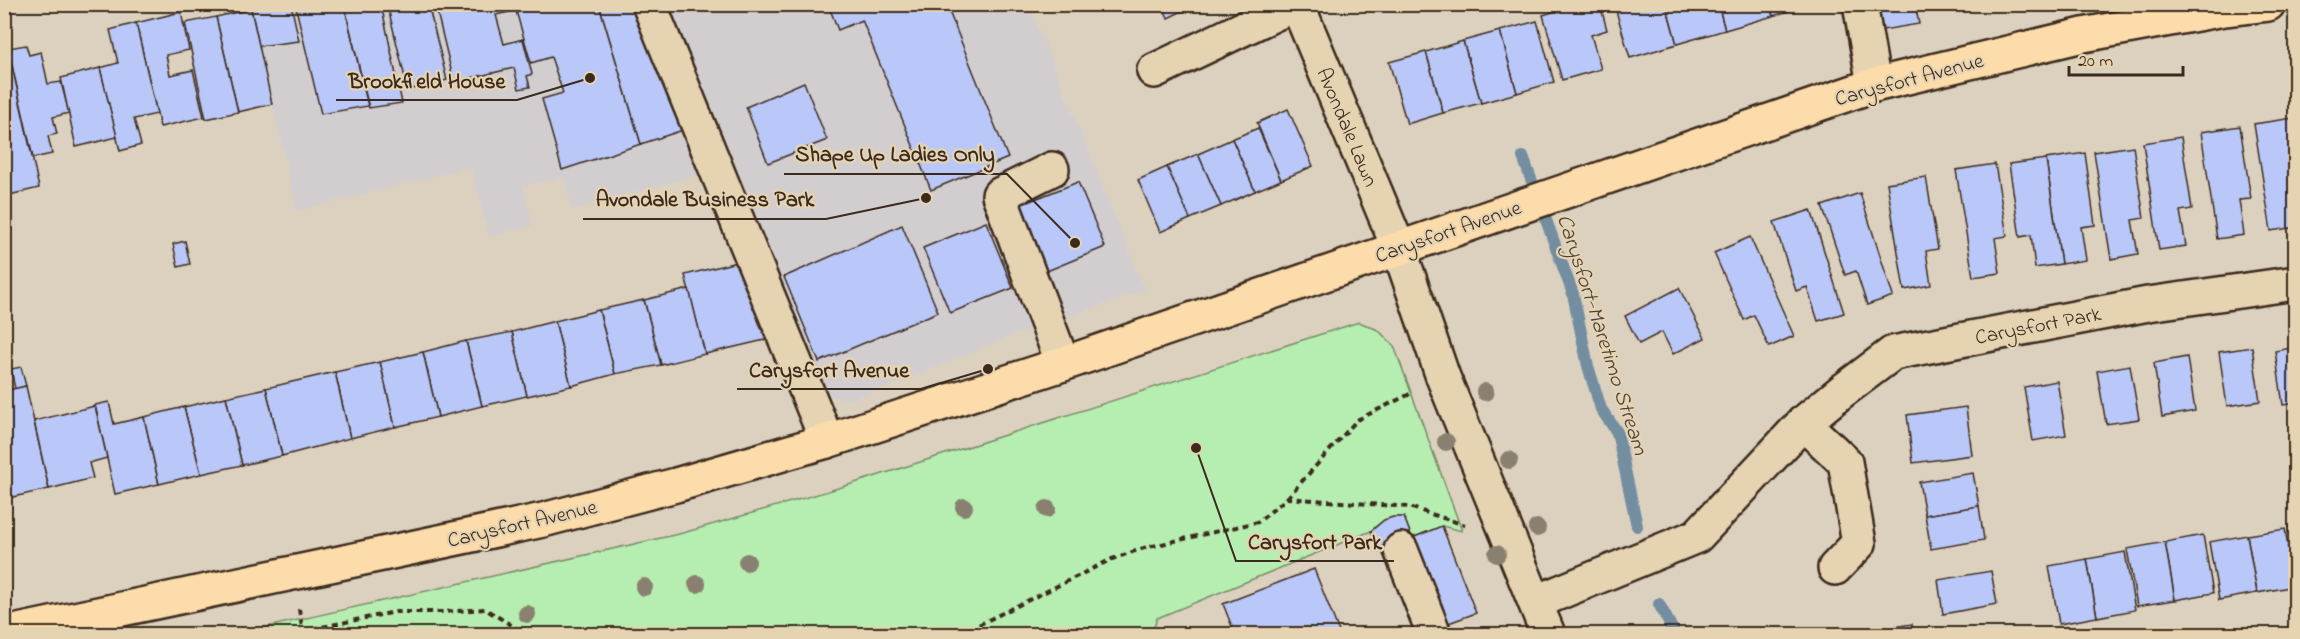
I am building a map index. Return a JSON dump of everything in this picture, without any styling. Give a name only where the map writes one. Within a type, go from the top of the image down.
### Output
[{"type":"main road","name":"Carysfort Avenue","points":[[4,634],[40,630],[543,520],[676,485],[827,441],[1063,364],[1874,85],[2083,35],[2223,7],[2268,4]]},
{"type":"street","points":[[649,4],[827,441]]},
{"type":"street","points":[[1154,71],[1296,4]]},
{"type":"street","name":"Avondale Lawn","points":[[1296,4],[1399,249]]},
{"type":"street","points":[[1860,4],[1874,85]]},
{"type":"street","points":[[1052,169],[999,195],[1063,364]]},
{"type":"street","points":[[1399,249],[1443,377],[1548,634]]},
{"type":"street","name":"Carysfort Park","points":[[1536,602],[1697,536],[1803,423],[1893,353],[2148,304],[2295,283]]},
{"type":"street","points":[[1803,423],[1845,462],[1859,543],[1834,568]]},
{"type":"street","points":[[1401,550],[1434,634]]},
{"type":"path","points":[[960,634],[1112,559],[1144,548],[1258,522],[1287,498],[1357,420],[1443,377]]},
{"type":"path","points":[[1287,498],[1409,507],[1462,524],[1505,529]]},
{"type":"path","points":[[297,600],[303,633],[394,612],[485,609],[526,634]]},
{"type":"shaded area","points":[[250,5],[632,5],[701,174],[572,210],[564,177],[523,186],[533,225],[489,237],[471,167],[297,211]]},
{"type":"shaded area","points":[[668,5],[1029,5],[1145,290],[1012,335],[912,378],[850,400],[825,395]]},
{"type":"green space","points":[[1359,322],[1378,330],[1394,346],[1462,531],[1442,526],[1412,538],[1404,517],[1390,518],[1371,531],[1157,618],[1152,634],[236,634],[683,533],[842,487]]},
{"type":"building","points":[[250,4],[291,4],[299,41],[259,46]]},
{"type":"building","points":[[295,4],[344,4],[368,106],[321,114]]},
{"type":"building","points":[[344,4],[381,4],[402,103],[369,108]]},
{"type":"building","points":[[387,4],[428,4],[447,80],[408,90]]},
{"type":"building","points":[[435,4],[513,4],[514,11],[496,15],[504,44],[523,39],[532,74],[527,76],[530,87],[519,89],[514,68],[454,82]]},
{"type":"building","points":[[514,4],[599,4],[641,144],[562,170],[542,99],[563,93],[551,57],[531,63]]},
{"type":"building","points":[[599,4],[631,4],[683,130],[641,144]]},
{"type":"building","points":[[828,4],[946,4],[1008,158],[931,190],[862,20],[838,30]]},
{"type":"building","points":[[1162,4],[1197,4],[1168,18]]},
{"type":"building","points":[[1578,4],[1600,4],[1607,30],[1591,35],[1601,69],[1562,80],[1543,15]]},
{"type":"building","points":[[1614,4],[1666,4],[1677,44],[1630,58]]},
{"type":"building","points":[[1666,4],[1718,4],[1725,30],[1677,44]]},
{"type":"building","points":[[1718,4],[1770,4],[1773,16],[1725,30]]},
{"type":"building","points":[[1770,4],[1811,4],[1773,16]]},
{"type":"building","points":[[1872,4],[1915,4],[1919,24],[1877,31]]},
{"type":"building","points":[[251,9],[272,104],[238,112],[216,17]]},
{"type":"building","points":[[181,12],[189,50],[166,55],[170,75],[193,70],[204,117],[160,127],[136,23]]},
{"type":"building","points":[[216,17],[238,112],[206,119],[185,23]]},
{"type":"building","points":[[1537,21],[1554,82],[1517,93],[1500,31]]},
{"type":"building","points":[[136,23],[157,114],[134,119],[141,145],[120,151],[100,68],[118,63],[110,30]]},
{"type":"building","points":[[1500,31],[1517,93],[1481,103],[1463,41]]},
{"type":"building","points":[[1463,41],[1481,103],[1443,113],[1426,52]]},
{"type":"building","points":[[26,45],[29,55],[41,52],[48,84],[61,82],[69,113],[53,117],[57,134],[48,136],[52,154],[33,158],[8,48]]},
{"type":"building","points":[[4,48],[8,48],[39,188],[9,195],[4,175]]},
{"type":"building","points":[[1426,52],[1443,113],[1407,124],[1389,62]]},
{"type":"building","points":[[100,68],[117,137],[76,147],[61,78]]},
{"type":"building","points":[[804,82],[827,140],[768,163],[746,107]]},
{"type":"building","points":[[1288,109],[1313,166],[1281,180],[1257,123]]},
{"type":"building","points":[[2293,118],[2296,134],[2296,191],[2292,192],[2296,227],[2271,231],[2254,124]]},
{"type":"building","points":[[2240,126],[2251,199],[2239,200],[2244,235],[2217,239],[2201,132]]},
{"type":"building","points":[[1258,128],[1281,180],[1255,191],[1232,139]]},
{"type":"building","points":[[2181,137],[2192,209],[2180,211],[2186,246],[2159,250],[2143,143]]},
{"type":"building","points":[[1232,139],[1255,191],[1221,206],[1198,154]]},
{"type":"building","points":[[2133,146],[2144,218],[2132,220],[2138,254],[2111,259],[2094,152]]},
{"type":"building","points":[[2085,153],[2095,225],[2081,227],[2086,260],[2061,264],[2046,159]]},
{"type":"building","points":[[1198,154],[1221,206],[1190,219],[1167,167]]},
{"type":"building","points":[[2046,159],[2061,264],[2035,268],[2031,235],[2020,237],[2009,164]]},
{"type":"building","points":[[1995,164],[2007,236],[1995,238],[2000,273],[1973,277],[1956,170]]},
{"type":"building","points":[[1167,167],[1190,219],[1160,232],[1138,180]]},
{"type":"building","points":[[4,175],[9,195],[4,196]]},
{"type":"building","points":[[1926,177],[1938,249],[1926,251],[1931,285],[1904,290],[1887,183]]},
{"type":"building","points":[[1078,182],[1105,247],[1042,273],[1015,207]]},
{"type":"building","points":[[1860,193],[1893,296],[1867,305],[1856,271],[1845,275],[1822,206]]},
{"type":"building","points":[[1811,210],[1844,313],[1818,321],[1807,287],[1796,291],[1774,222]]},
{"type":"building","points":[[986,222],[1013,288],[950,313],[923,248]]},
{"type":"building","points":[[902,225],[938,312],[819,362],[784,277]]},
{"type":"building","points":[[1750,237],[1794,336],[1769,347],[1754,315],[1744,320],[1714,253]]},
{"type":"building","points":[[185,241],[190,264],[178,267],[173,244]]},
{"type":"building","points":[[737,262],[769,339],[705,354],[685,275]]},
{"type":"building","points":[[1679,288],[1705,338],[1673,354],[1662,332],[1639,344],[1625,316]]},
{"type":"building","points":[[689,289],[705,354],[661,365],[644,300]]},
{"type":"building","points":[[644,300],[661,365],[615,374],[599,310]]},
{"type":"building","points":[[599,310],[615,374],[571,386],[555,321]]},
{"type":"building","points":[[555,321],[571,386],[527,396],[512,332]]},
{"type":"building","points":[[512,332],[527,396],[482,406],[466,341]]},
{"type":"building","points":[[466,341],[482,406],[438,417],[423,352]]},
{"type":"building","points":[[2252,347],[2260,401],[2227,406],[2219,352]]},
{"type":"building","points":[[2296,347],[2296,403],[2283,405],[2275,351]]},
{"type":"building","points":[[423,352],[438,417],[395,427],[380,362]]},
{"type":"building","points":[[2187,357],[2195,411],[2162,417],[2154,363]]},
{"type":"building","points":[[380,362],[395,427],[350,438],[335,372]]},
{"type":"building","points":[[2130,365],[2139,419],[2106,424],[2097,371]]},
{"type":"building","points":[[21,367],[26,386],[15,389],[11,369]]},
{"type":"building","points":[[335,372],[350,438],[282,456],[266,388]]},
{"type":"building","points":[[2057,381],[2066,435],[2033,441],[2024,387]]},
{"type":"building","points":[[26,386],[49,489],[4,499],[4,391]]},
{"type":"building","points":[[266,388],[282,456],[242,465],[226,397]]},
{"type":"building","points":[[226,397],[242,465],[201,474],[184,407]]},
{"type":"building","points":[[109,402],[114,424],[144,417],[159,484],[115,494],[95,405]]},
{"type":"building","points":[[95,406],[107,458],[89,463],[93,478],[49,489],[34,421]]},
{"type":"building","points":[[184,407],[201,474],[159,484],[144,417]]},
{"type":"building","points":[[1966,407],[1972,455],[1913,463],[1907,415]]},
{"type":"building","points":[[1973,473],[1979,506],[1925,515],[1919,482]]},
{"type":"building","points":[[1979,506],[1984,540],[1931,549],[1925,515]]},
{"type":"building","points":[[1404,517],[1412,538],[1379,551],[1371,531],[1384,520]]},
{"type":"building","points":[[2296,524],[2296,562],[2289,526]]},
{"type":"building","points":[[1442,526],[1476,613],[1446,624],[1412,538]]},
{"type":"building","points":[[2285,529],[2295,586],[2257,593],[2247,535]]},
{"type":"building","points":[[2203,535],[2213,593],[2175,600],[2165,542]]},
{"type":"building","points":[[2247,535],[2257,593],[2219,600],[2209,542]]},
{"type":"building","points":[[2165,542],[2175,600],[2137,606],[2127,549]]},
{"type":"building","points":[[2125,552],[2135,610],[2097,617],[2087,559]]},
{"type":"building","points":[[2087,559],[2097,617],[2059,624],[2049,566]]},
{"type":"building","points":[[1314,569],[1340,634],[1235,634],[1223,604]]},
{"type":"building","points":[[1991,571],[1997,604],[1943,614],[1938,580]]},
{"type":"building","points":[[1912,624],[1913,634],[1879,634],[1879,629]]},
{"type":"building","points":[[1879,629],[1879,634],[1845,634]]},
{"type":"waterway","name":"Carysfort-Maretimo Stream","points":[[1523,157],[1573,294],[1588,366],[1601,409],[1617,432],[1637,526]]},
{"type":"waterway","name":"Carysfort-Maretimo Stream","points":[[1659,604],[1675,634]]},
{"type":"place","name":"Brookfield House","points":[[590,78]]},
{"type":"place","name":"Avondale Business Park","points":[[926,198]]},
{"type":"place","name":"Shape Up Ladies Only","points":[[1075,243]]},
{"type":"place","name":"Carysfort Avenue","points":[[988,369]]},
{"type":"place","name":"Carysfort Park","points":[[1196,448]]}]
